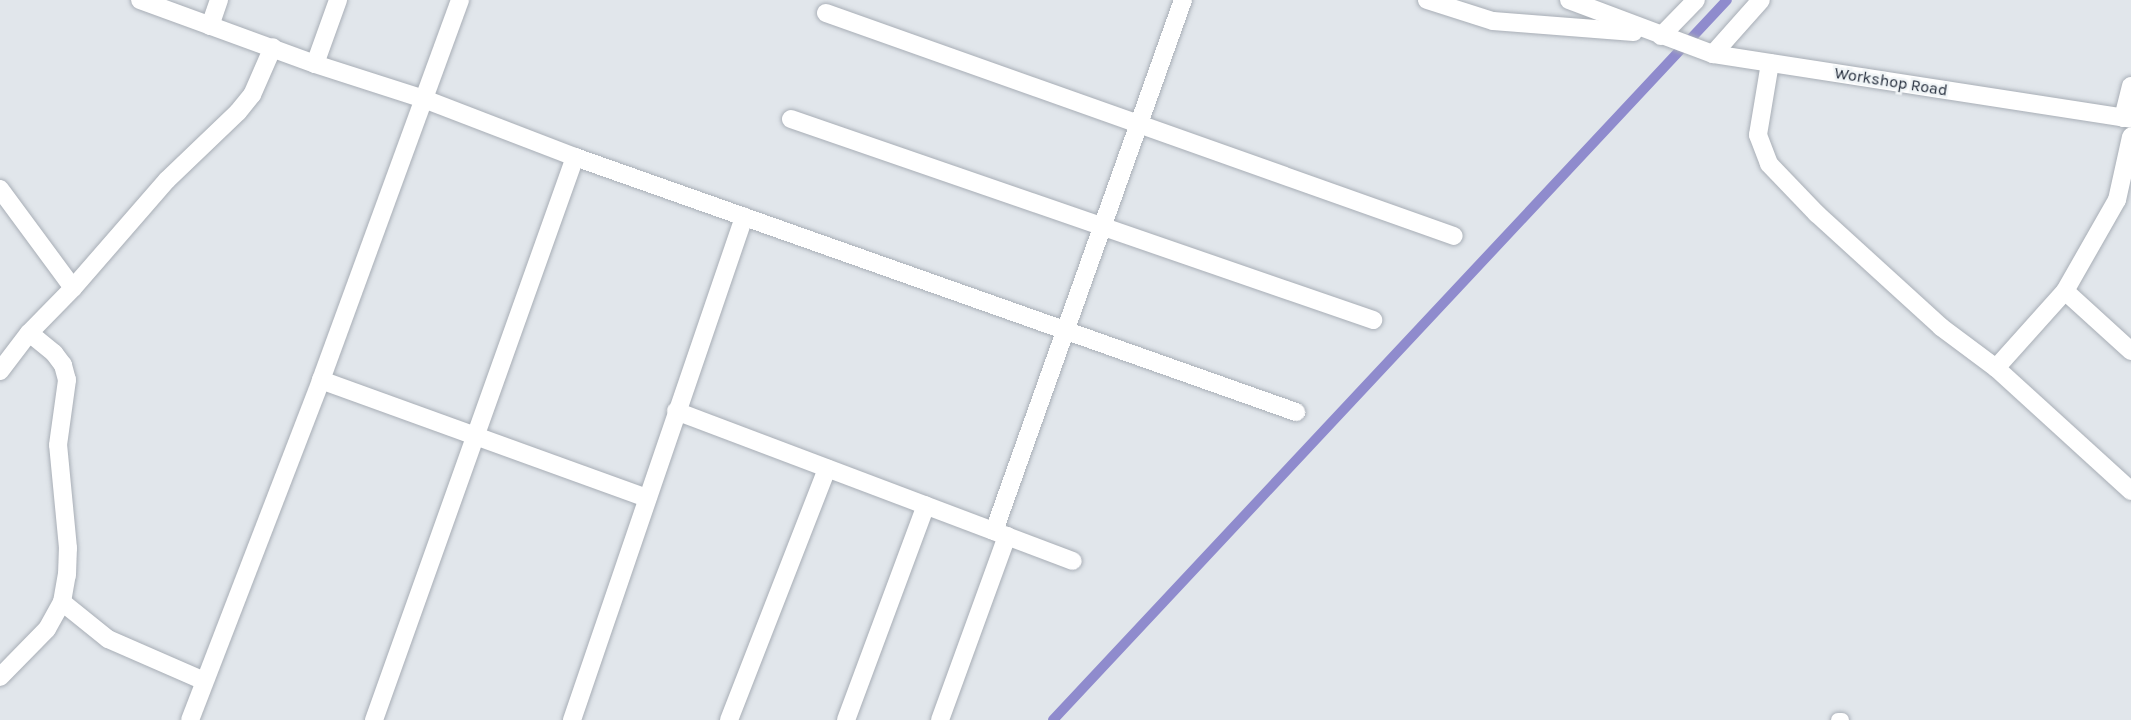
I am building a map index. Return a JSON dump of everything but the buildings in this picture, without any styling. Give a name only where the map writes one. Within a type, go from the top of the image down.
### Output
[{"type":"street","points":[[140,0],[315,64],[424,99],[576,157],[1296,412]]},
{"type":"street","points":[[210,26],[219,0]]},
{"type":"street","points":[[315,64],[338,0]]},
{"type":"street","points":[[190,720],[321,380],[460,0]]},
{"type":"street","points":[[940,720],[1065,330],[1183,0]]},
{"type":"street","name":"Workshop Road","points":[[1427,0],[1493,21],[1661,36]]},
{"type":"street","name":"Workshop Road","points":[[1569,0],[1706,52],[2127,119]]},
{"type":"street","points":[[1661,36],[1696,0]]},
{"type":"street","points":[[1706,52],[1761,0]]},
{"type":"street","points":[[826,13],[1454,236]]},
{"type":"street","points":[[0,371],[29,333],[73,288],[167,180],[252,95],[273,47]]},
{"type":"street","points":[[1770,63],[1758,135],[1769,164],[1817,214],[1941,327],[1995,368],[2131,491]]},
{"type":"street","points":[[2127,119],[2131,86]]},
{"type":"street","points":[[791,119],[1373,320]]},
{"type":"street","points":[[1995,368],[2065,291],[2117,200],[2131,137]]},
{"type":"street","points":[[374,720],[576,157]]},
{"type":"street","points":[[0,189],[73,288]]},
{"type":"street","points":[[2117,200],[2131,213]]},
{"type":"street","points":[[572,720],[744,217]]},
{"type":"street","points":[[2065,291],[2131,351]]},
{"type":"street","points":[[0,677],[47,629],[62,602],[67,575],[68,548],[58,445],[67,380],[63,365],[54,353],[29,333]]},
{"type":"street","points":[[321,380],[647,498]]},
{"type":"street","points":[[676,411],[1073,561]]},
{"type":"street","points":[[729,720],[827,468]]},
{"type":"street","points":[[846,720],[926,505]]},
{"type":"street","points":[[62,602],[108,639],[204,681]]},
{"type":"waterway","points":[[1053,720],[1727,0]]}]
